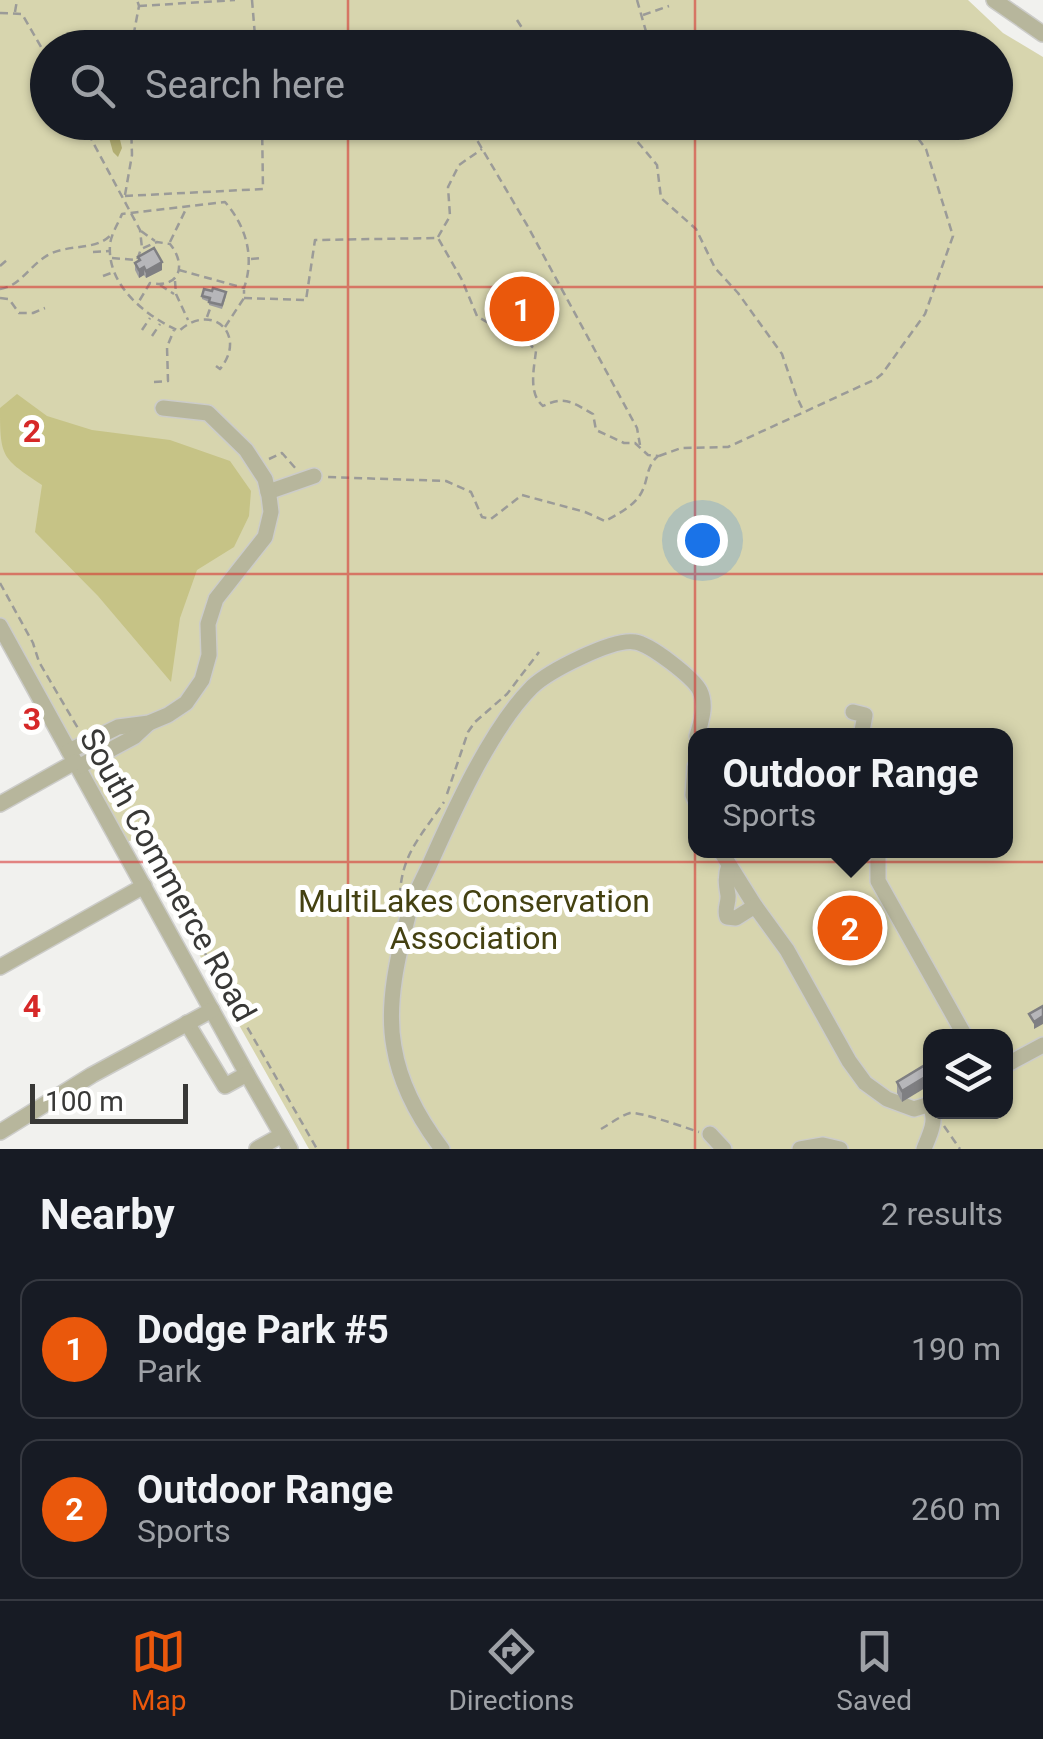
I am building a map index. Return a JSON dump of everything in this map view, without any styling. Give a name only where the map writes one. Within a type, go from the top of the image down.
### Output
[{"type":"street","points":[[994,0],[1043,34]]},
{"type":"street","points":[[0,804],[74,760],[134,737],[149,723],[186,703],[202,680],[209,654],[208,624],[216,599],[265,537],[271,512],[268,492],[265,479],[246,450],[208,413],[163,408]]},
{"type":"street","points":[[268,492],[307,479]]},
{"type":"street","name":"South Commerce Road","points":[[1,629],[286,1142]]},
{"type":"street","points":[[442,1149],[422,1123],[402,1078],[391,1014],[410,908],[490,745],[542,680],[574,660],[633,641],[655,649],[700,690],[704,708],[699,728]]},
{"type":"street","points":[[853,712],[865,715],[863,728]]},
{"type":"street","points":[[725,858],[788,950],[865,1084],[887,1099],[923,1109]]},
{"type":"street","points":[[878,858],[878,881],[961,1029]]},
{"type":"street","points":[[729,865],[725,887],[729,899],[727,917],[736,918],[755,906]]},
{"type":"street","points":[[0,967],[144,886]]},
{"type":"street","points":[[0,1132],[92,1075],[212,1010]]},
{"type":"street","points":[[186,1024],[225,1086],[247,1074]]},
{"type":"street","points":[[1013,1060],[1043,1045]]},
{"type":"street","points":[[924,1149],[931,1119]]},
{"type":"street","points":[[710,1134],[724,1149]]},
{"type":"street","points":[[257,1149],[286,1142]]},
{"type":"street","points":[[800,1149],[823,1144],[840,1149]]},
{"type":"path","points":[[15,12],[18,0]]},
{"type":"path","points":[[134,30],[137,0]]},
{"type":"path","points":[[139,6],[235,0]]},
{"type":"path","points":[[252,0],[254,30]]},
{"type":"path","points":[[638,0],[646,30]]},
{"type":"path","points":[[642,15],[669,6]]},
{"type":"path","points":[[0,13],[24,16],[32,30]]},
{"type":"path","points":[[518,20],[524,30]]},
{"type":"path","points":[[92,140],[140,230],[156,242],[170,244],[178,253],[176,294],[189,321]]},
{"type":"path","points":[[124,198],[132,140]]},
{"type":"path","points":[[124,198],[263,189],[262,140]]},
{"type":"path","points":[[477,140],[637,428],[640,447]]},
{"type":"path","points":[[635,140],[656,166],[661,198],[696,229],[715,268],[782,354],[804,412]]},
{"type":"path","points":[[256,464],[282,454],[307,479],[448,482],[471,492],[482,517],[491,519],[522,495],[605,520],[639,498],[649,464],[658,456],[681,448],[728,447],[882,374],[925,314],[952,243],[952,228],[926,149],[919,140]]},
{"type":"path","points":[[437,238],[450,216],[448,186],[459,165],[482,149]]},
{"type":"path","points":[[216,366],[220,370],[230,354],[231,341],[218,322],[207,318],[189,321],[179,330],[137,305],[112,258],[114,232],[122,214],[225,202],[242,224],[249,259],[244,298],[224,328]]},
{"type":"path","points":[[170,244],[187,207]]},
{"type":"path","points":[[112,258],[137,260],[142,249],[140,230]]},
{"type":"path","points":[[0,289],[14,286],[35,263],[51,253],[105,242],[114,232]]},
{"type":"path","points":[[437,238],[462,280],[477,316],[528,342],[536,351],[534,399],[538,404],[564,400],[573,403],[592,414],[596,430],[624,443],[635,443],[648,455],[658,456]]},
{"type":"path","points":[[244,298],[306,300],[315,240],[437,238]]},
{"type":"path","points":[[142,249],[156,242]]},
{"type":"path","points":[[93,252],[111,250]]},
{"type":"path","points":[[249,259],[261,258]]},
{"type":"path","points":[[0,266],[8,260]]},
{"type":"path","points":[[179,270],[244,288]]},
{"type":"path","points":[[103,276],[116,271]]},
{"type":"path","points":[[160,285],[175,278]]},
{"type":"path","points":[[218,294],[222,282]]},
{"type":"path","points":[[137,305],[150,283],[176,294]]},
{"type":"path","points":[[0,298],[9,299],[19,313],[33,314],[45,308]]},
{"type":"path","points":[[207,318],[211,306]]},
{"type":"path","points":[[142,330],[151,316]]},
{"type":"path","points":[[152,336],[160,322]]},
{"type":"path","points":[[154,382],[168,380],[168,347],[174,328]]},
{"type":"path","points":[[0,583],[80,734]]},
{"type":"path","points":[[97,766],[316,1149]]},
{"type":"path","points":[[601,1129],[636,1112],[710,1134]]},
{"type":"path","points":[[939,1119],[960,1149]]},
{"type":"green space","name":"MultiLakes Conservation Association","points":[[0,0],[968,0],[1000,30],[30,30],[30,140],[1013,140],[1013,39],[1043,57],[1043,1149],[309,1149],[134,839],[123,844],[0,619]]},
{"type":"shaded area","points":[[110,140],[120,140],[118,157]]},
{"type":"shaded area","points":[[17,394],[47,416],[92,430],[170,440],[230,461],[251,491],[249,516],[234,547],[197,570],[180,618],[171,682],[98,596],[35,532],[42,485],[11,462],[1,437],[0,408]]},
{"type":"building","points":[[154,248],[162,262],[146,271],[144,267],[139,270],[135,263],[140,260],[138,257]]},
{"type":"building","points":[[204,289],[226,292],[222,305],[202,296]]},
{"type":"building","points":[[1043,1006],[1043,1016],[1034,1022],[1029,1014]]},
{"type":"building","points":[[923,1066],[923,1078],[902,1091],[897,1082]]},
{"type":"place","name":"Dodge Park #5","points":[[522,309]]},
{"type":"place","name":"Outdoor Range","points":[[850,928]]}]
